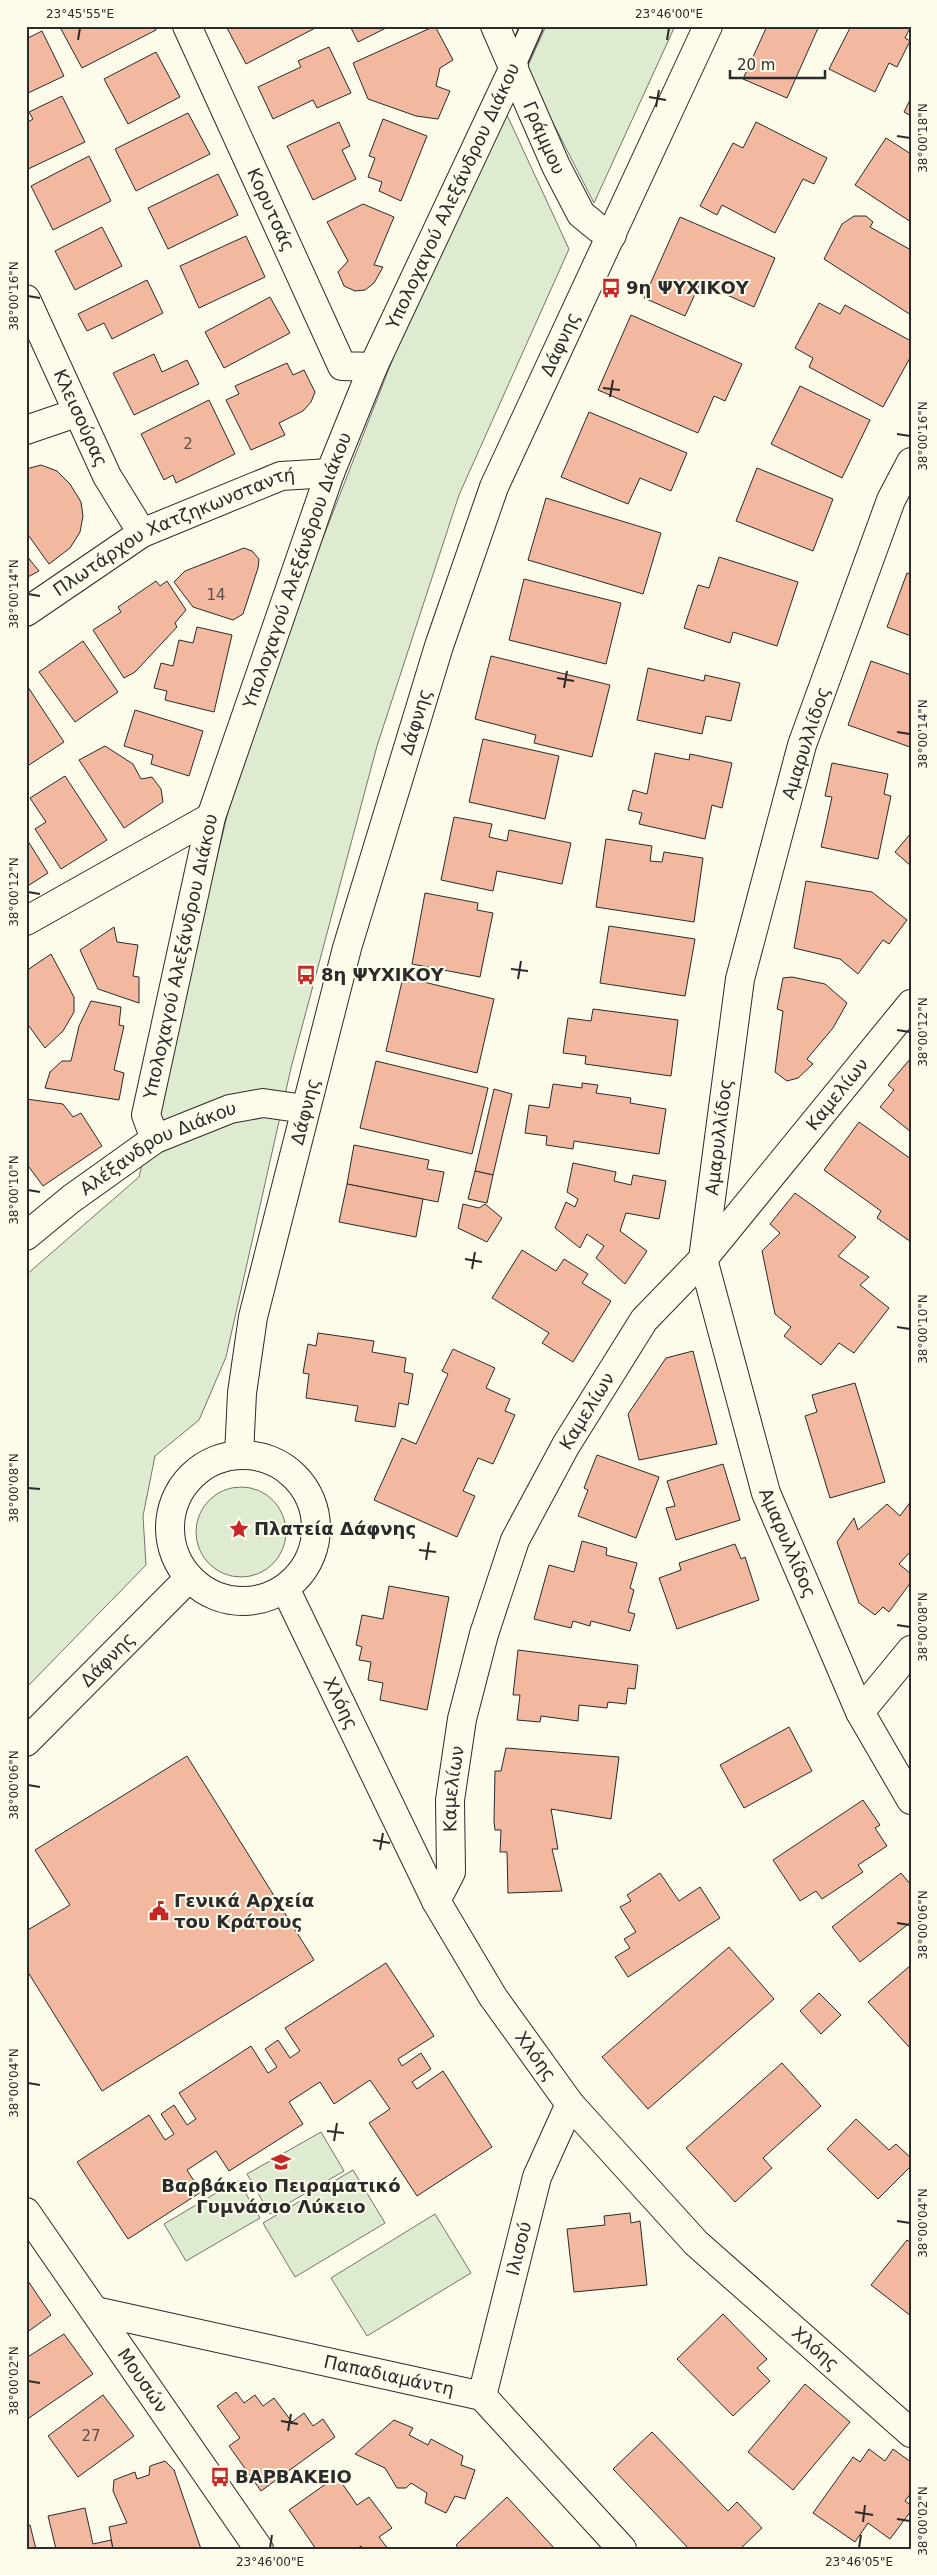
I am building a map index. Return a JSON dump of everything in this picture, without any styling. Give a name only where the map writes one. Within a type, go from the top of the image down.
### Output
[{"type":"street","name":"Κορυτσάς","points":[[187,26],[342,366],[373,367]]},
{"type":"street","name":"Γράμμου","points":[[495,26],[556,166],[581,214],[598,228],[612,235]]},
{"type":"street","name":"Υπολοχαγού Αλεξάνδρου Διάκου","points":[[155,1139],[146,1115],[211,817],[330,473],[373,367],[532,26]]},
{"type":"street","name":"Δάφνης","points":[[239,1455],[242,1394],[254,1316],[305,1109],[347,948],[439,646],[491,497],[708,26]]},
{"type":"street","name":"Κλεισούρας","points":[[26,299],[76,413],[107,476],[142,533]]},
{"type":"street","points":[[26,430],[76,413]]},
{"type":"street","name":"Αμαρυλλίδος","points":[[911,462],[891,500],[802,745],[740,979],[703,1259],[766,1492],[860,1712],[911,1800]]},
{"type":"street","name":"Πλωτάρχου Χατζηκωνσταντή","points":[[26,612],[142,533],[281,476],[330,473]]},
{"type":"street","points":[[26,922],[211,817]]},
{"type":"street","name":"Καμελίων","points":[[436,1901],[451,1872],[450,1800],[462,1719],[484,1634],[515,1540],[566,1446],[644,1320],[703,1259],[911,1004]]},
{"type":"street","name":"Αλέξανδρου Διάκου","points":[[26,1236],[71,1199],[155,1139],[230,1109],[263,1102],[305,1109]]},
{"type":"street","points":[[239,1455],[262,1457],[284,1467],[302,1483],[313,1504],[317,1528],[314,1551],[302,1572],[285,1588],[261,1599],[235,1601],[210,1593],[189,1578],[176,1558],[170,1535],[172,1512],[180,1490],[196,1472],[216,1460],[239,1455]]},
{"type":"street","name":"Δάφνης","points":[[26,1742],[189,1578]]},
{"type":"street","name":"Χλόης","points":[[285,1588],[436,1901],[493,1997],[570,2104],[696,2243],[911,2433]]},
{"type":"street","points":[[860,1712],[911,1650]]},
{"type":"street","name":"Ιλισού","points":[[482,2396],[537,2177],[570,2104]]},
{"type":"street","name":"Μουσών","points":[[26,2212],[258,2549]]},
{"type":"street","name":"Παπαδιαμάντη","points":[[95,2312],[482,2396]]},
{"type":"street","points":[[482,2396],[622,2549]]},
{"type":"green space","points":[[546,26],[675,26],[594,203],[526,70]]},
{"type":"green space","points":[[507,115],[569,249],[459,495],[377,746],[291,1068],[226,1357],[199,1420],[155,1456],[143,1516],[146,1565],[26,1688],[26,1275],[139,1177],[228,812],[300,597],[413,307]]},
{"type":"green space","points":[[241,1487],[258,1491],[273,1500],[282,1515],[286,1532],[282,1549],[273,1564],[258,1573],[241,1577],[224,1573],[209,1564],[200,1549],[196,1532],[200,1515],[209,1500],[224,1491]]},
{"type":"green space","points":[[321,2132],[344,2171],[270,2214],[247,2174]]},
{"type":"green space","points":[[353,2170],[385,2223],[295,2277],[263,2223]]},
{"type":"green space","points":[[238,2180],[260,2218],[186,2261],[164,2224]]},
{"type":"green space","points":[[435,2214],[471,2273],[367,2336],[331,2278]]},
{"type":"building","points":[[66,26],[154,26],[156,30],[82,68],[61,29]]},
{"type":"building","points":[[226,26],[319,26],[246,64]]},
{"type":"building","points":[[350,26],[390,26],[358,42]]},
{"type":"building","points":[[435,26],[453,60],[440,68],[436,86],[450,91],[438,119],[416,116],[368,99],[353,63]]},
{"type":"building","points":[[767,26],[819,26],[787,98],[743,79]]},
{"type":"building","points":[[851,26],[911,26],[905,38],[910,41],[897,67],[889,63],[875,92],[829,69]]},
{"type":"building","points":[[42,31],[64,76],[26,94],[26,39]]},
{"type":"building","points":[[329,47],[351,93],[317,108],[313,100],[273,119],[258,87],[301,67],[298,61]]},
{"type":"building","points":[[156,52],[180,97],[128,124],[104,79]]},
{"type":"building","points":[[62,96],[85,142],[26,170],[26,123],[33,119],[29,112]]},
{"type":"building","points":[[911,98],[911,116],[904,112]]},
{"type":"building","points":[[188,113],[210,154],[136,191],[115,149]]},
{"type":"building","points":[[383,119],[427,136],[401,201],[379,191],[382,182],[368,177],[375,158],[369,156]]},
{"type":"building","points":[[339,122],[350,146],[342,150],[356,179],[313,200],[287,146]]},
{"type":"building","points":[[756,122],[827,158],[814,184],[803,179],[775,233],[722,205],[717,215],[700,206],[733,143],[743,148]]},
{"type":"building","points":[[886,138],[911,154],[911,222],[855,185]]},
{"type":"building","points":[[89,156],[111,201],[53,230],[31,186]]},
{"type":"building","points":[[218,174],[238,215],[168,249],[148,208]]},
{"type":"building","points":[[363,204],[394,217],[374,265],[383,267],[374,283],[365,290],[355,291],[344,286],[338,272],[348,261],[327,222]]},
{"type":"building","points":[[854,216],[866,216],[873,222],[870,227],[911,250],[911,315],[824,259],[842,224]]},
{"type":"building","points":[[680,217],[775,258],[754,307],[700,283],[685,316],[644,298]]},
{"type":"building","points":[[102,227],[122,266],[75,290],[55,251]]},
{"type":"building","points":[[246,236],[265,277],[199,308],[180,266]]},
{"type":"building","points":[[147,280],[163,313],[112,339],[104,323],[87,331],[78,314]]},
{"type":"building","points":[[270,297],[290,333],[224,368],[205,332]]},
{"type":"building","points":[[819,303],[840,314],[845,305],[911,341],[911,356],[883,407],[809,367],[813,358],[795,348]]},
{"type":"building","points":[[631,315],[742,364],[725,401],[714,396],[698,433],[598,390]]},
{"type":"building","points":[[154,354],[162,372],[187,360],[199,384],[134,415],[113,373]]},
{"type":"building","points":[[287,363],[293,375],[304,370],[315,392],[311,402],[303,411],[279,423],[285,435],[251,450],[226,400],[239,394],[235,386]]},
{"type":"building","points":[[800,386],[870,420],[842,478],[771,444]]},
{"type":"building","points":[[209,400],[235,454],[176,483],[173,475],[164,480],[141,434]]},
{"type":"building","points":[[589,412],[687,453],[671,491],[640,478],[628,504],[561,477]]},
{"type":"building","points":[[41,465],[57,471],[70,484],[81,502],[83,516],[80,532],[70,548],[49,564],[26,532],[26,469]]},
{"type":"building","points":[[757,468],[833,499],[813,551],[736,521]]},
{"type":"building","points":[[546,498],[661,533],[643,594],[528,560]]},
{"type":"building","points":[[244,548],[252,551],[259,559],[258,568],[243,614],[233,620],[193,607],[174,582],[185,571]]},
{"type":"building","points":[[26,555],[39,571],[26,578]]},
{"type":"building","points":[[719,557],[798,582],[777,646],[733,632],[730,643],[684,628],[698,585],[709,588]]},
{"type":"building","points":[[907,573],[911,574],[911,636],[887,627]]},
{"type":"building","points":[[524,579],[621,603],[606,664],[509,640]]},
{"type":"building","points":[[156,581],[160,586],[167,581],[186,610],[175,623],[177,627],[135,672],[124,678],[93,630],[121,612],[118,607]]},
{"type":"building","points":[[197,627],[232,635],[214,712],[165,700],[167,691],[154,688],[161,663],[173,666],[179,640],[193,643]]},
{"type":"building","points":[[83,641],[118,692],[75,722],[39,672]]},
{"type":"building","points":[[491,656],[610,685],[592,757],[534,743],[536,735],[475,719]]},
{"type":"building","points":[[871,661],[911,675],[910,747],[848,725]]},
{"type":"building","points":[[648,668],[704,681],[705,675],[740,683],[731,721],[706,716],[702,734],[637,720]]},
{"type":"building","points":[[26,684],[64,742],[26,767]]},
{"type":"building","points":[[135,710],[203,731],[189,776],[151,764],[153,755],[124,746]]},
{"type":"building","points":[[483,739],[559,756],[545,819],[469,802]]},
{"type":"building","points":[[105,746],[133,764],[141,779],[152,777],[161,789],[163,802],[124,828],[79,760]]},
{"type":"building","points":[[655,753],[689,760],[690,754],[732,763],[722,808],[712,805],[705,839],[639,824],[642,813],[628,810],[633,790],[647,794]]},
{"type":"building","points":[[832,763],[888,774],[884,794],[891,796],[878,859],[821,847],[832,797],[825,796]]},
{"type":"building","points":[[65,776],[107,840],[61,869],[35,829],[46,822],[30,798]]},
{"type":"building","points":[[454,817],[492,824],[489,837],[507,841],[509,830],[571,843],[562,884],[497,871],[493,891],[441,880]]},
{"type":"building","points":[[911,833],[911,866],[895,852]]},
{"type":"building","points":[[26,838],[48,873],[26,887]]},
{"type":"building","points":[[606,839],[652,846],[650,861],[662,862],[664,852],[703,858],[694,922],[596,907]]},
{"type":"building","points":[[806,881],[872,892],[907,920],[889,944],[883,940],[858,974],[840,959],[794,948]]},
{"type":"building","points":[[425,893],[478,903],[477,910],[493,913],[480,977],[412,964]]},
{"type":"building","points":[[609,926],[695,939],[685,996],[600,983]]},
{"type":"building","points":[[114,927],[117,942],[138,945],[133,976],[139,977],[139,1003],[98,989],[80,950]]},
{"type":"building","points":[[51,954],[74,997],[74,1012],[63,1031],[45,1048],[26,1022],[26,971]]},
{"type":"building","points":[[403,977],[494,999],[477,1073],[386,1051]]},
{"type":"building","points":[[792,977],[825,984],[847,1003],[833,1028],[807,1059],[813,1064],[798,1078],[787,1081],[775,1072],[783,1011],[777,1009],[783,978]]},
{"type":"building","points":[[91,1001],[121,1007],[119,1025],[124,1026],[114,1070],[124,1073],[119,1100],[45,1088],[50,1072],[62,1061],[71,1061],[79,1026]]},
{"type":"building","points":[[593,1009],[678,1020],[671,1076],[585,1064],[586,1056],[563,1053],[568,1018],[591,1021]]},
{"type":"building","points":[[911,1058],[911,1132],[880,1107],[894,1090],[888,1085]]},
{"type":"building","points":[[376,1061],[488,1088],[472,1154],[360,1128]]},
{"type":"building","points":[[582,1083],[598,1085],[596,1093],[631,1098],[630,1103],[666,1109],[659,1154],[574,1141],[573,1149],[546,1145],[547,1136],[525,1133],[529,1105],[549,1108],[553,1084],[582,1088]]},
{"type":"building","points":[[494,1089],[512,1094],[493,1175],[475,1171]]},
{"type":"building","points":[[26,1099],[63,1104],[73,1117],[81,1113],[102,1146],[43,1186],[26,1163]]},
{"type":"building","points":[[859,1122],[911,1159],[911,1242],[877,1218],[881,1211],[824,1170]]},
{"type":"building","points":[[354,1145],[429,1160],[427,1169],[444,1172],[438,1202],[347,1184]]},
{"type":"building","points":[[573,1163],[616,1172],[614,1181],[631,1185],[633,1175],[666,1181],[659,1219],[626,1213],[620,1231],[647,1251],[625,1284],[596,1258],[604,1246],[587,1234],[580,1248],[555,1228],[566,1202],[575,1207],[578,1199],[567,1192]]},
{"type":"building","points":[[475,1171],[493,1175],[487,1203],[468,1199]]},
{"type":"building","points":[[347,1184],[423,1199],[416,1237],[339,1222]]},
{"type":"building","points":[[795,1193],[856,1237],[838,1256],[869,1277],[860,1285],[889,1308],[854,1353],[839,1343],[821,1365],[784,1336],[791,1327],[775,1314],[762,1251],[780,1233],[770,1224]]},
{"type":"building","points":[[463,1204],[479,1208],[485,1204],[502,1218],[487,1242],[458,1228]]},
{"type":"building","points":[[522,1250],[556,1271],[564,1259],[588,1274],[582,1283],[611,1301],[573,1362],[542,1343],[549,1333],[492,1298]]},
{"type":"building","points":[[318,1333],[374,1341],[372,1352],[406,1358],[404,1372],[413,1374],[408,1405],[399,1403],[395,1427],[355,1421],[358,1406],[306,1398],[309,1374],[303,1373],[308,1344],[316,1346]]},
{"type":"building","points":[[453,1349],[495,1368],[486,1388],[510,1399],[505,1411],[515,1415],[493,1464],[478,1458],[463,1491],[475,1496],[457,1537],[374,1500],[402,1438],[416,1444],[448,1374],[442,1371]]},
{"type":"building","points":[[693,1351],[717,1444],[639,1460],[628,1414],[666,1358]]},
{"type":"building","points":[[855,1383],[885,1482],[830,1498],[805,1416],[817,1412],[812,1395]]},
{"type":"building","points":[[597,1455],[659,1477],[636,1538],[578,1516],[588,1490],[584,1488]]},
{"type":"building","points":[[723,1464],[740,1520],[676,1540],[666,1508],[675,1506],[667,1481]]},
{"type":"building","points":[[911,1501],[911,1551],[899,1564],[911,1574],[911,1582],[889,1612],[883,1607],[875,1615],[859,1603],[837,1542],[854,1518],[858,1530],[887,1504],[900,1516]]},
{"type":"building","points":[[582,1541],[607,1548],[606,1555],[637,1563],[630,1588],[634,1590],[628,1612],[635,1614],[630,1631],[591,1621],[590,1626],[573,1621],[571,1628],[534,1619],[549,1565],[574,1572]]},
{"type":"building","points":[[735,1544],[741,1559],[745,1557],[759,1600],[677,1629],[659,1578],[681,1570],[679,1563]]},
{"type":"building","points":[[389,1586],[449,1597],[427,1710],[380,1700],[383,1683],[368,1680],[371,1662],[359,1660],[362,1647],[356,1645],[362,1615],[383,1619]]},
{"type":"building","points":[[518,1650],[638,1665],[635,1689],[628,1688],[626,1704],[608,1702],[607,1708],[579,1705],[578,1721],[541,1716],[540,1722],[517,1720],[520,1695],[513,1695]]},
{"type":"building","points":[[789,1727],[812,1771],[744,1808],[720,1765]]},
{"type":"building","points":[[506,1748],[619,1757],[611,1819],[551,1809],[558,1849],[552,1849],[562,1891],[508,1893],[507,1852],[500,1852],[501,1830],[495,1830],[494,1822],[495,1771],[501,1771]]},
{"type":"building","points":[[187,1756],[314,1960],[102,2091],[26,1969],[26,1931],[70,1905],[35,1850]]},
{"type":"building","points":[[863,1800],[880,1825],[875,1828],[887,1846],[858,1865],[863,1872],[822,1899],[816,1891],[800,1901],[773,1860]]},
{"type":"building","points":[[660,1873],[679,1901],[700,1887],[720,1918],[628,1977],[615,1957],[630,1948],[624,1939],[636,1932],[620,1907],[631,1901],[627,1895]]},
{"type":"building","points":[[901,1873],[911,1885],[911,1922],[860,1962],[832,1927]]},
{"type":"building","points":[[729,1947],[774,1999],[648,2109],[602,2057]]},
{"type":"building","points":[[386,1963],[434,2036],[398,2059],[402,2066],[421,2053],[431,2069],[412,2082],[417,2089],[443,2071],[492,2147],[417,2196],[369,2123],[390,2109],[370,2080],[334,2104],[320,2082],[289,2102],[303,2124],[229,2171],[216,2151],[187,2170],[201,2192],[128,2239],[77,2162],[149,2115],[165,2140],[174,2134],[161,2114],[174,2105],[187,2125],[196,2119],[179,2093],[251,2046],[268,2073],[277,2067],[265,2049],[278,2040],[290,2058],[300,2051],[285,2028]]},
{"type":"building","points":[[911,1965],[911,2045],[909,2047],[868,2002]]},
{"type":"building","points":[[819,1993],[841,2015],[821,2034],[800,2011]]},
{"type":"building","points":[[782,2063],[821,2106],[763,2158],[772,2168],[735,2202],[686,2148]]},
{"type":"building","points":[[856,2119],[889,2150],[896,2144],[911,2158],[911,2166],[878,2199],[827,2149]]},
{"type":"building","points":[[630,2213],[631,2223],[640,2221],[647,2285],[574,2292],[567,2229],[605,2225],[604,2216]]},
{"type":"building","points":[[907,2240],[911,2243],[911,2316],[871,2285]]},
{"type":"building","points":[[26,2278],[51,2315],[26,2333]]},
{"type":"building","points":[[723,2314],[767,2359],[757,2368],[770,2381],[733,2416],[677,2359]]},
{"type":"building","points":[[64,2334],[93,2374],[26,2420],[26,2358]]},
{"type":"building","points":[[805,2384],[850,2422],[793,2490],[748,2452]]},
{"type":"building","points":[[236,2392],[244,2403],[255,2395],[263,2406],[274,2398],[292,2422],[304,2413],[313,2426],[323,2419],[335,2437],[261,2491],[229,2446],[240,2438],[217,2406]]},
{"type":"building","points":[[103,2395],[134,2436],[78,2477],[48,2436]]},
{"type":"building","points":[[394,2420],[413,2428],[409,2435],[428,2445],[431,2439],[463,2456],[461,2465],[475,2470],[465,2499],[455,2496],[446,2513],[425,2503],[427,2493],[411,2483],[406,2488],[397,2488],[385,2468],[355,2454]]},
{"type":"building","points":[[652,2432],[728,2511],[737,2502],[762,2528],[740,2549],[689,2549],[613,2469]]},
{"type":"building","points":[[869,2449],[885,2461],[893,2449],[911,2462],[911,2493],[905,2501],[911,2505],[911,2511],[890,2539],[868,2523],[855,2542],[813,2513],[853,2457],[860,2462]]},
{"type":"building","points":[[165,2461],[174,2470],[201,2549],[113,2549],[109,2527],[127,2523],[113,2491],[114,2480],[135,2472],[137,2479],[149,2475],[150,2466]]},
{"type":"building","points":[[337,2476],[357,2505],[369,2497],[392,2528],[379,2537],[388,2549],[364,2549],[361,2546],[357,2549],[316,2549],[289,2510]]},
{"type":"building","points":[[507,2497],[555,2549],[459,2549],[456,2545]]},
{"type":"building","points":[[85,2508],[93,2544],[111,2540],[113,2549],[56,2549],[48,2516]]},
{"type":"building","points":[[30,2525],[36,2549],[26,2549],[26,2527]]},
{"type":"place","name":"9η ΨΥΧΙΚΟΥ","points":[[611,288]]},
{"type":"place","name":"8η ΨΥΧΙΚΟΥ","points":[[306,975]]},
{"type":"place","name":"Πλατεία Δάφνης","points":[[239,1529]]},
{"type":"place","name":"Γενικά Αρχεία του Κράτους","points":[[159,1911]]},
{"type":"place","name":"Βαρβάκειο Πειραματικό Γυμνάσιο Λύκειο","points":[[281,2162]]},
{"type":"place","name":"ΒΑΡΒΑΚΕΙΟ","points":[[220,2477]]}]
